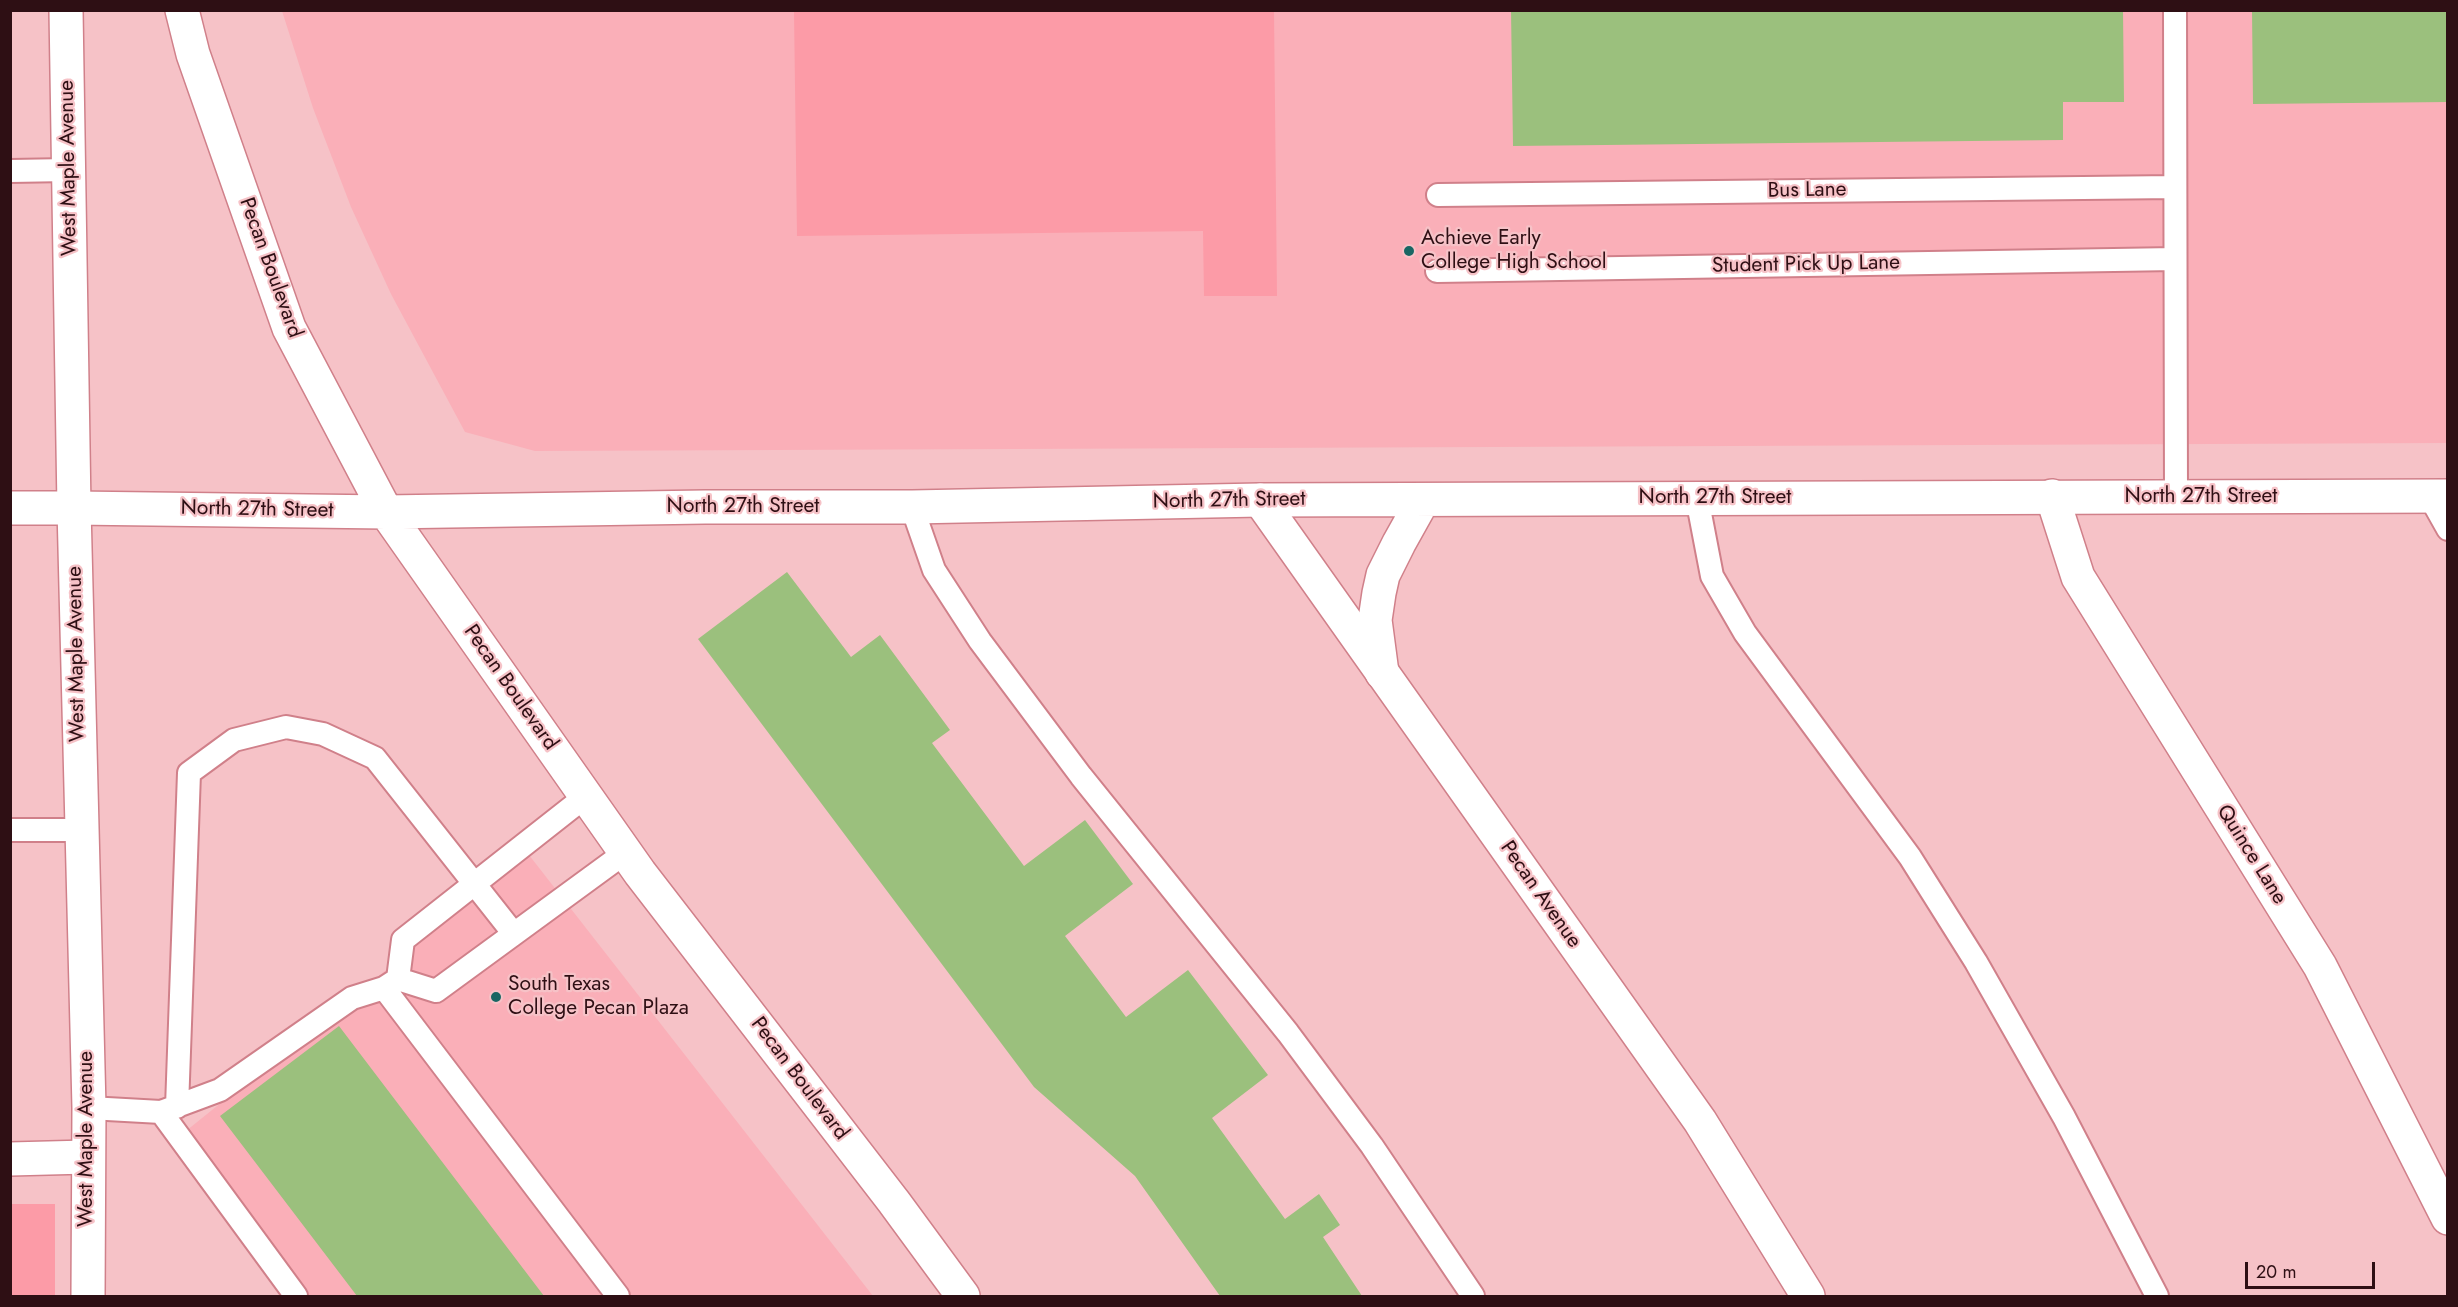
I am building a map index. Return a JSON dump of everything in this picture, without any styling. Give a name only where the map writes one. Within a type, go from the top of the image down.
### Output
[{"type":"street","name":"West Maple Avenue","points":[[66,10],[74,508],[89,1108],[88,1296]]},
{"type":"street","name":"Pecan Boulevard","points":[[182,10],[193,54],[289,328],[386,512],[626,852],[894,1202],[963,1296]]},
{"type":"street","name":"Quince Lane","points":[[2052,496],[2078,578],[2320,966],[2448,1218]]},
{"type":"street","name":"North 27th Street","points":[[10,508],[386,512],[705,507],[912,507],[1260,500],[2439,496]]},
{"type":"street","name":"Pecan Avenue","points":[[1260,500],[1700,1121],[1808,1296]]},
{"type":"street","points":[[1382,673],[1375,620],[1383,575],[1423,500]]},
{"type":"street","points":[[10,1159],[87,1157]]},
{"type":"lane","points":[[2175,10],[2176,498]]},
{"type":"lane","points":[[10,171],[69,170]]},
{"type":"lane","name":"Bus Lane","points":[[1438,195],[2175,187]]},
{"type":"lane","name":"Student Pick Up Lane","points":[[1437,271],[2175,259]]},
{"type":"lane","points":[[2439,496],[2448,529]]},
{"type":"lane","points":[[1697,498],[1712,576],[1745,633],[1910,857],[1976,962],[2064,1117],[2157,1296]]},
{"type":"lane","points":[[912,507],[934,570],[980,641],[1088,785],[1288,1033],[1372,1146],[1473,1296]]},
{"type":"lane","points":[[296,1296],[169,1109],[189,773],[234,740],[286,727],[323,734],[375,758],[514,934]]},
{"type":"lane","points":[[391,984],[403,940],[586,796]]},
{"type":"lane","points":[[10,830],[81,830]]},
{"type":"lane","points":[[89,1108],[169,1109],[220,1090],[352,998],[391,984],[436,991],[626,852]]},
{"type":"lane","points":[[391,984],[618,1296]]},
{"type":"shaded area","name":"Achieve Early College High School","points":[[282,11],[2447,11],[2447,443],[535,451],[465,432],[391,294],[351,207],[313,108]]},
{"type":"shaded area","points":[[794,11],[1274,11],[1277,296],[1204,296],[1203,231],[797,236]]},
{"type":"shaded area","name":"South Texas College Pecan Plaza","points":[[529,855],[873,1296],[290,1296],[176,1139]]},
{"type":"shaded area","points":[[11,1204],[55,1204],[55,1296],[11,1296]]},
{"type":"building","points":[[1511,10],[2123,10],[2124,102],[2063,102],[2063,140],[1513,146]]},
{"type":"building","points":[[2252,10],[2448,10],[2448,102],[2253,104]]},
{"type":"building","points":[[787,572],[851,657],[880,635],[950,730],[932,743],[1024,866],[1085,820],[1133,884],[1065,936],[1126,1017],[1188,970],[1268,1075],[1212,1118],[1285,1219],[1319,1194],[1340,1225],[1323,1237],[1362,1296],[1220,1296],[1135,1176],[1034,1087],[698,639]]},
{"type":"building","points":[[339,1026],[544,1296],[357,1296],[220,1116]]},
{"type":"place","name":"Achieve Early College High School","points":[[1409,251]]},
{"type":"place","name":"South Texas College Pecan Plaza","points":[[496,997]]}]
